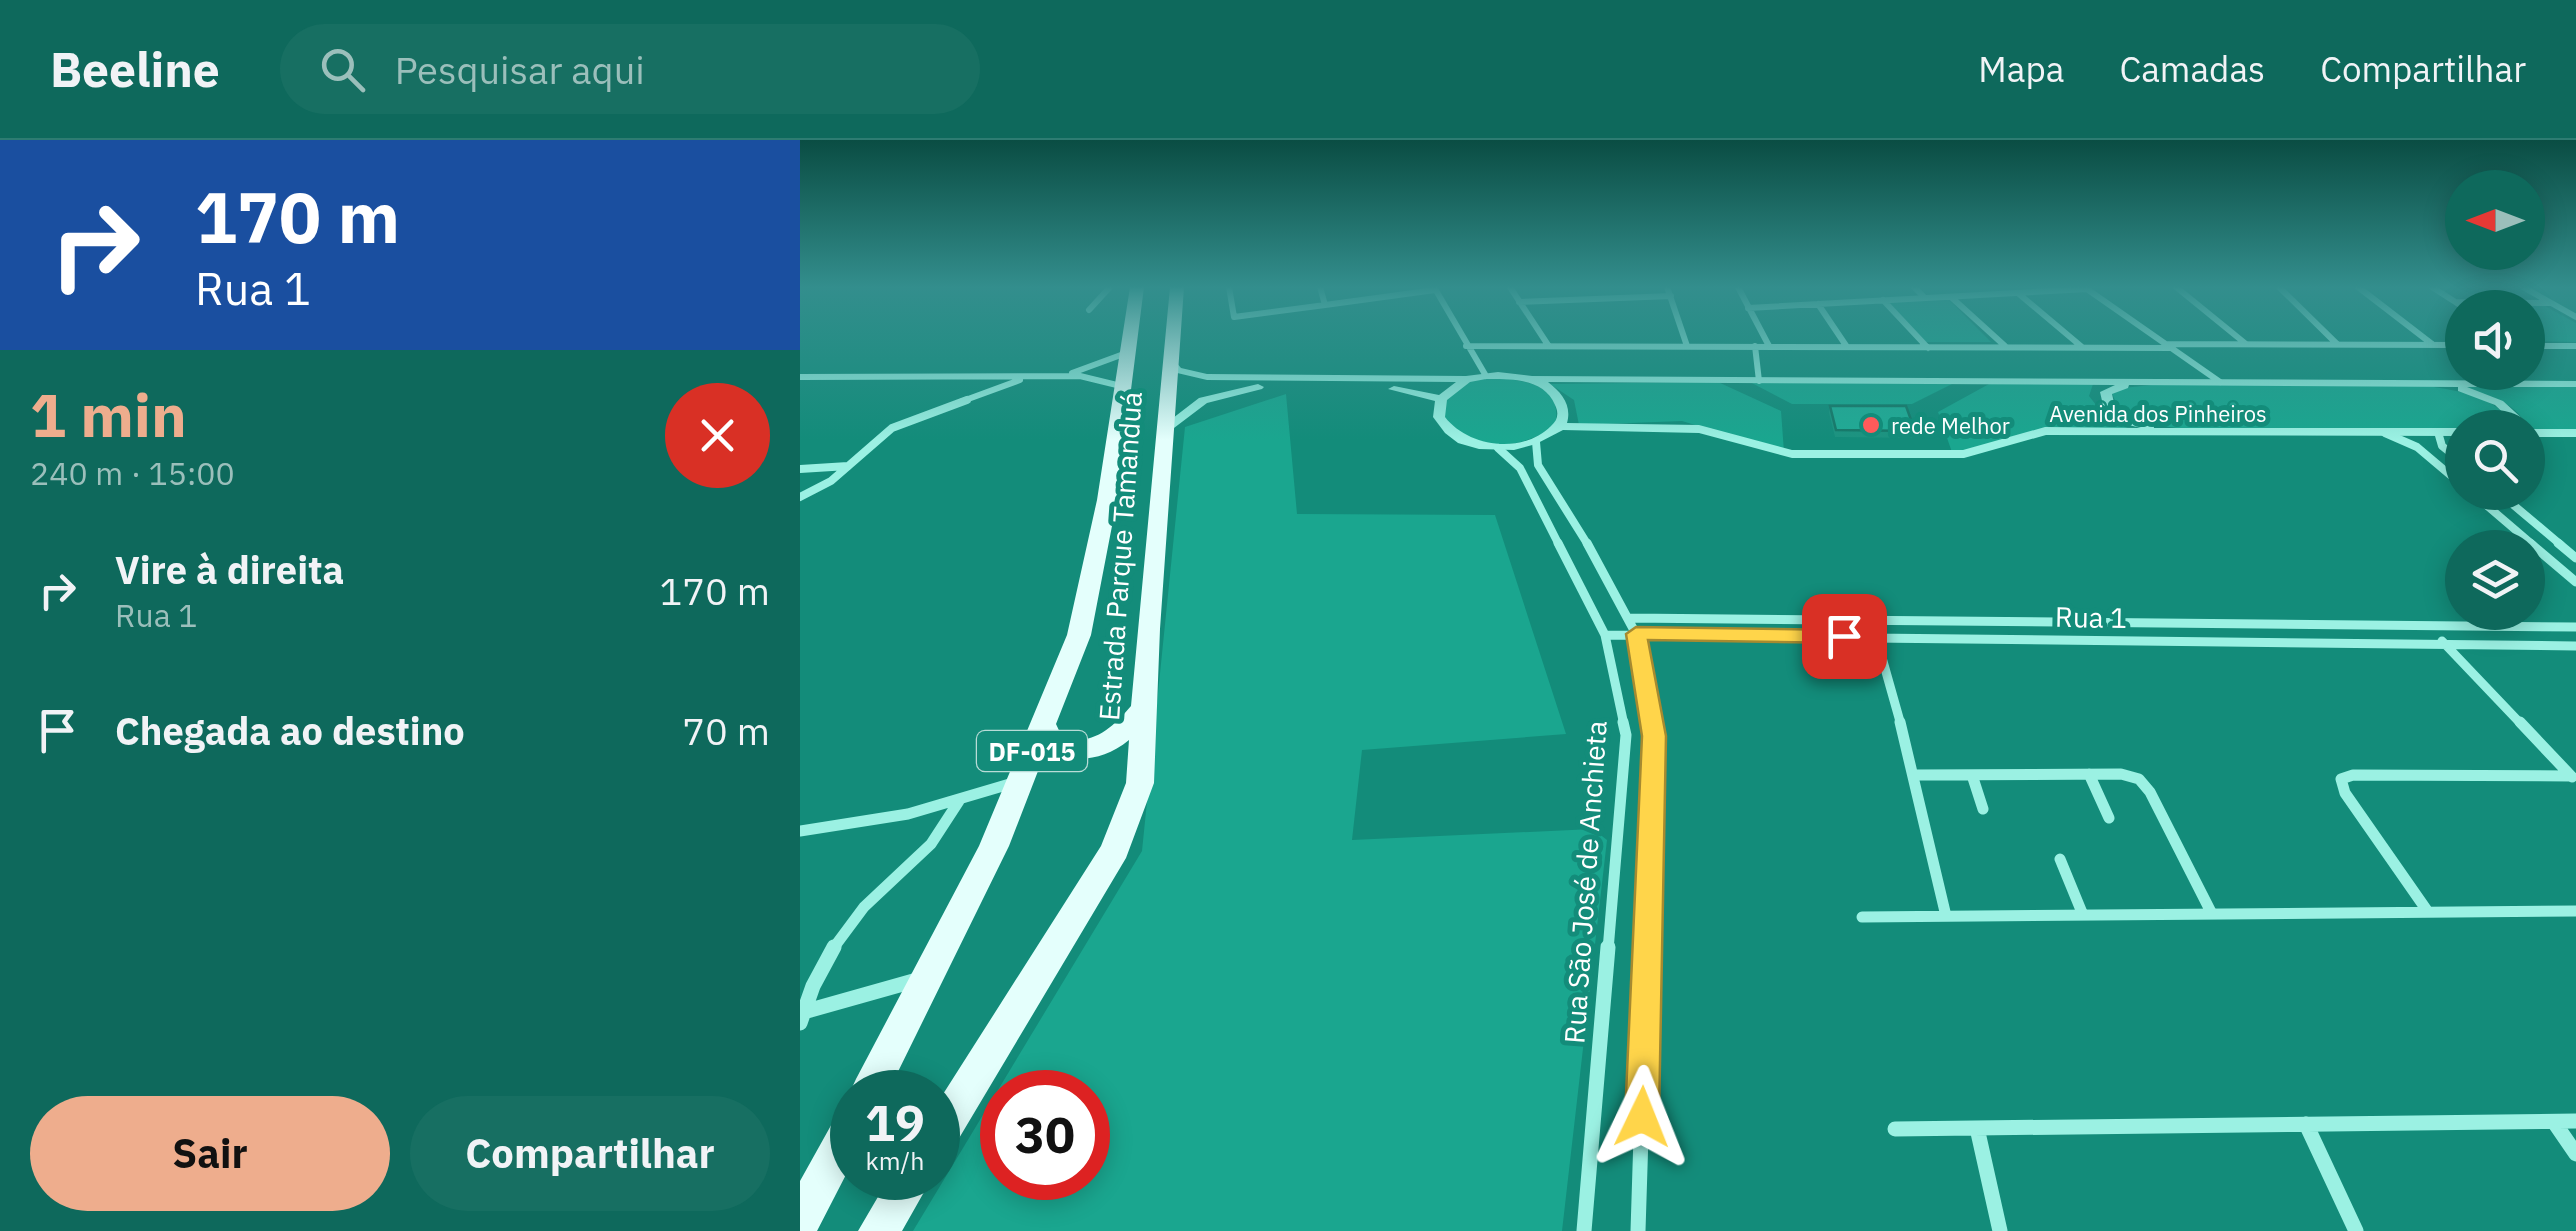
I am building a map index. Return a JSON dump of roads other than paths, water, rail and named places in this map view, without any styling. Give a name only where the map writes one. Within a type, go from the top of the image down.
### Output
[{"type":"main road","name":"Estrada Parque Tamanduá","points":[[881,1070],[932,976],[994,846],[1079,635],[1126,387],[1131,338]]},
{"type":"main road","name":"Estrada Parque Tamanduá","points":[[960,1100],[1115,850],[1140,783],[1174,338]]},
{"type":"main road","points":[[1044,724],[1053,746],[1072,753],[1100,748],[1118,739],[1145,706]]},
{"type":"main road","points":[[800,1222],[830,1165]]},
{"type":"main road","points":[[878,1231],[898,1200]]},
{"type":"street","points":[[1461,338],[1486,376]]},
{"type":"street","points":[[1543,338],[1548,345]]},
{"type":"street","points":[[1684,338],[1686,346]]},
{"type":"street","points":[[1765,338],[1769,346]]},
{"type":"street","points":[[1842,338],[1848,347]]},
{"type":"street","points":[[1919,338],[1928,348]]},
{"type":"street","points":[[1996,338],[2006,347]]},
{"type":"street","points":[[2071,338],[2082,347]]},
{"type":"street","points":[[2156,338],[2220,382]]},
{"type":"street","points":[[2237,338],[2246,345]]},
{"type":"street","points":[[2332,338],[2338,344]]},
{"type":"street","points":[[2424,338],[2433,345]]},
{"type":"street","points":[[1466,346],[2445,345]]},
{"type":"street","points":[[1754,346],[1759,381]]},
{"type":"street","points":[[2545,346],[2576,346]]},
{"type":"street","points":[[1061,376],[1129,352]]},
{"type":"street","points":[[1172,364],[1177,370],[1207,377],[1486,376],[1535,379],[1561,399],[1564,412],[1560,426],[1536,442],[1498,448],[1452,434],[1439,417],[1441,399],[1467,378]]},
{"type":"street","points":[[800,377],[1061,376],[1101,378],[1126,387]]},
{"type":"street","points":[[800,497],[831,482],[892,428],[1025,377]]},
{"type":"street","name":"Avenida dos Pinheiros","points":[[1535,379],[2576,384]]},
{"type":"street","points":[[2148,382],[2106,392],[2108,405],[2133,422],[2184,431]]},
{"type":"street","points":[[2416,383],[2460,389],[2499,403],[2507,410]]},
{"type":"street","points":[[1166,428],[1182,412],[1203,400],[1255,387],[1397,388],[1441,399]]},
{"type":"street","name":"Avenida dos Pinheiros","points":[[1560,426],[1699,430],[1792,454],[1964,454],[2045,432],[2445,432]]},
{"type":"street","points":[[2438,432],[2445,448]]},
{"type":"street","points":[[2545,432],[2576,433]]},
{"type":"street","points":[[2384,433],[2417,447],[2445,471]]},
{"type":"street","name":"Rua São José de Anchieta","points":[[1536,442],[1538,464],[1630,618],[1654,736],[1638,1231]]},
{"type":"street","name":"Rua São José de Anchieta","points":[[1498,448],[1520,468],[1605,635],[1626,735],[1584,1231]]},
{"type":"street","points":[[800,469],[849,466]]},
{"type":"street","points":[[2493,510],[2576,582]]},
{"type":"street","points":[[2519,510],[2576,558]]},
{"type":"street","name":"Rua 1","points":[[1630,618],[2576,628]]},
{"type":"street","points":[[1872,623],[1886,658],[1946,916]]},
{"type":"street","points":[[2429,626],[2574,779]]},
{"type":"street","name":"Rua 1","points":[[1605,635],[2576,646]]},
{"type":"street","points":[[2089,774],[2109,818]]},
{"type":"street","points":[[2428,912],[2345,793],[2341,779],[2353,774],[2574,779]]},
{"type":"street","points":[[1913,775],[2131,775],[2146,784],[2212,914]]},
{"type":"street","points":[[1972,775],[1983,810]]},
{"type":"street","points":[[800,831],[881,821],[960,801],[1019,780]]},
{"type":"street","points":[[804,1017],[813,986],[836,943],[864,908],[931,844],[960,801]]},
{"type":"street","points":[[2060,859],[2083,916]]},
{"type":"street","points":[[1862,917],[2576,911]]},
{"type":"street","points":[[804,1017],[932,976]]},
{"type":"street","points":[[2554,1122],[2576,1154]]},
{"type":"street","points":[[1895,1129],[2576,1122]]},
{"type":"street","points":[[2306,1124],[2356,1231]]},
{"type":"street","points":[[1977,1128],[2000,1231]]},
{"type":"place","name":"rede Melhor","points":[[1871,425]]}]
